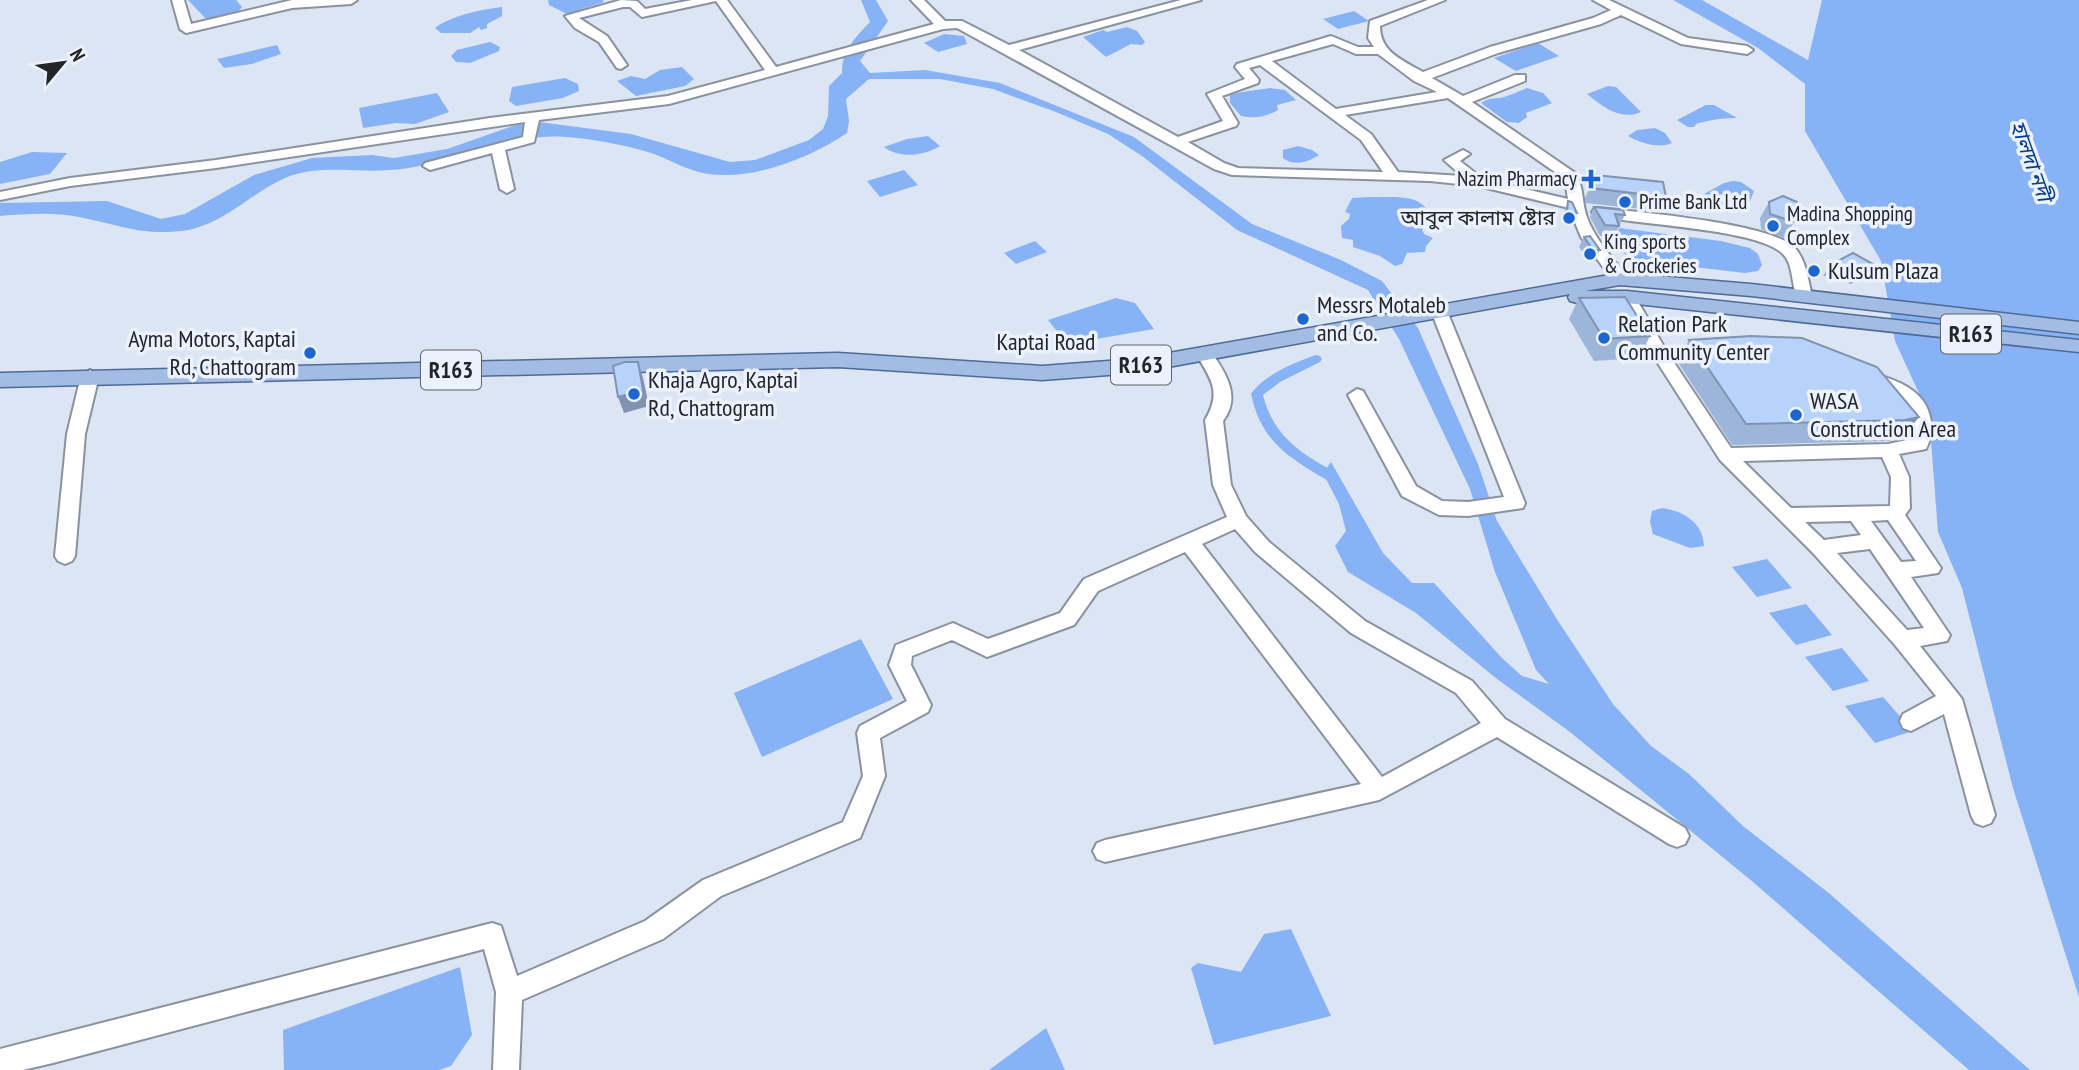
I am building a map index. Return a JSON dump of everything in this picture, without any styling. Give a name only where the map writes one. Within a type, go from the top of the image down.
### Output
[{"type":"main road","name":"R163","points":[[1623,288],[1804,296],[1864,312],[2079,346]]},
{"type":"main road","name":"R163","points":[[1623,288],[1864,312],[2079,328]]},
{"type":"main road","name":"Kaptai Road","points":[[90,376],[838,360],[1042,373],[1135,366],[1518,297],[1623,288]]},
{"type":"main road","name":"R163","points":[[0,380],[90,376]]},
{"type":"street","points":[[178,0],[186,29],[292,4],[351,0]]},
{"type":"street","points":[[621,65],[604,38],[579,25],[571,16],[623,3],[633,4],[642,13],[711,0]]},
{"type":"street","points":[[721,0],[773,72]]},
{"type":"street","points":[[917,0],[942,24]]},
{"type":"street","points":[[1008,49],[1195,0]]},
{"type":"street","points":[[1439,0],[1374,24],[1374,38],[1381,50],[1419,78],[1462,101],[1570,176],[1576,184],[1576,207],[1591,243],[1667,354],[1726,455],[1820,548],[1902,639],[1951,699],[1983,815]]},
{"type":"street","points":[[1598,0],[1685,41],[1747,50]]},
{"type":"street","points":[[1419,78],[1494,50],[1597,20],[1621,10]]},
{"type":"street","points":[[0,196],[69,182],[669,100],[942,24],[958,24],[1219,166],[1237,172],[1478,182],[1576,207],[1709,227],[1780,243],[1791,253],[1804,296]]},
{"type":"street","points":[[1181,144],[1182,140],[1231,123],[1214,94],[1252,80],[1241,67],[1331,40],[1340,41],[1353,50],[1381,50]]},
{"type":"street","points":[[1262,60],[1366,137],[1394,177]]},
{"type":"street","points":[[1462,101],[1520,78]]},
{"type":"street","points":[[1333,113],[1449,94]]},
{"type":"street","points":[[430,166],[529,139],[532,119]]},
{"type":"street","points":[[498,147],[507,189]]},
{"type":"street","points":[[1463,154],[1451,160],[1478,182]]},
{"type":"street","points":[[1357,395],[1409,491],[1439,508],[1500,507],[1516,503],[1439,312]]},
{"type":"street","points":[[1204,354],[1222,381],[1222,410],[1214,419],[1222,485],[1238,520],[1262,547],[1358,627],[1464,687],[1497,726],[1677,835]]},
{"type":"street","points":[[1726,455],[1888,450],[1920,444],[1924,427],[1919,406],[1893,384],[1846,372]]},
{"type":"street","points":[[65,556],[76,434],[90,376]]},
{"type":"street","points":[[1786,515],[1893,513],[1901,508],[1900,477],[1888,450]]},
{"type":"street","points":[[1856,513],[1941,635],[1902,639]]},
{"type":"street","points":[[1893,513],[1931,568],[1898,570]]},
{"type":"street","points":[[509,992],[654,930],[712,888],[852,830],[874,776],[868,733],[920,705],[900,665],[903,651],[953,631],[987,648],[1067,619],[1091,585],[1238,520]]},
{"type":"street","points":[[1820,548],[1876,541]]},
{"type":"street","points":[[1189,542],[1379,790]]},
{"type":"street","points":[[1911,721],[1951,699]]},
{"type":"street","points":[[1105,851],[1379,790],[1497,726]]},
{"type":"street","points":[[0,1062],[53,1051],[492,935],[509,992],[506,1070]]},
{"type":"water","points":[[188,0],[236,0],[242,7],[231,15],[206,19]]},
{"type":"water","points":[[548,0],[604,2],[567,14],[549,5]]},
{"type":"water","points":[[861,0],[876,0],[888,21],[860,61],[870,73],[925,70],[1000,83],[1134,137],[1252,224],[1341,260],[1382,281],[1418,328],[1478,464],[1497,521],[1613,704],[1651,746],[1689,774],[1743,826],[1830,894],[2030,1070],[1969,1070],[1753,882],[1570,732],[1497,679],[1416,613],[1348,572],[1335,546],[1346,531],[1339,504],[1323,473],[1331,462],[1383,553],[1412,583],[1434,583],[1502,658],[1522,676],[1549,684],[1536,670],[1495,572],[1470,489],[1399,339],[1368,290],[1237,230],[1142,156],[1108,134],[1056,112],[993,89],[940,79],[869,79],[846,99],[849,121],[847,133],[797,159],[740,174],[697,172],[654,154],[610,143],[543,137],[499,144],[412,167],[377,171],[324,170],[298,174],[273,184],[214,221],[188,230],[145,231],[60,214],[0,216],[0,203],[107,201],[161,219],[185,214],[254,175],[312,158],[372,155],[394,158],[447,149],[516,125],[539,122],[631,134],[730,162],[755,160],[809,140],[823,129],[828,116],[829,86],[842,73],[844,58],[850,45],[870,22]]},
{"type":"water","name":"হালদা নদী","points":[[1673,0],[1702,0],[1808,60],[1822,0],[2079,0],[2079,997],[2013,788],[1962,588],[1938,532],[1929,415],[1895,341],[1881,261],[1805,131],[1805,84],[1758,48]]},
{"type":"water","points":[[502,7],[502,16],[481,30],[479,27],[470,33],[441,33],[435,28],[476,11]]},
{"type":"water","points":[[1354,11],[1369,21],[1338,29],[1323,19]]},
{"type":"water","points":[[1127,27],[1137,31],[1145,42],[1142,45],[1131,44],[1106,57],[1083,37],[1103,30],[1107,32]]},
{"type":"water","points":[[944,34],[964,36],[967,44],[938,52],[924,43]]},
{"type":"water","points":[[490,42],[500,47],[499,51],[470,63],[456,62],[451,56],[457,50]]},
{"type":"water","points":[[1538,43],[1559,56],[1516,71],[1494,58]]},
{"type":"water","points":[[277,45],[281,54],[252,64],[224,68],[217,59]]},
{"type":"water","points":[[682,67],[694,79],[685,86],[636,96],[617,81],[631,76],[645,79],[660,70]]},
{"type":"water","points":[[565,78],[578,84],[579,91],[563,98],[516,106],[509,101],[512,87]]},
{"type":"water","points":[[1608,86],[1616,87],[1641,112],[1619,114],[1587,94]]},
{"type":"water","points":[[1270,88],[1285,90],[1296,100],[1277,105],[1278,110],[1256,117],[1241,116],[1230,103],[1230,94]]},
{"type":"water","points":[[1527,88],[1543,93],[1552,103],[1526,113],[1527,117],[1519,123],[1507,122],[1481,103],[1488,99],[1505,97]]},
{"type":"water","points":[[437,93],[449,112],[415,124],[396,123],[363,128],[359,108]]},
{"type":"water","points":[[1706,105],[1714,105],[1737,118],[1706,121],[1694,127],[1688,127],[1677,120]]},
{"type":"water","points":[[1655,128],[1665,133],[1672,143],[1650,144],[1628,136],[1637,130]]},
{"type":"water","points":[[928,136],[940,146],[912,155],[890,151],[884,147],[907,139]]},
{"type":"water","points":[[1298,146],[1319,155],[1301,162],[1283,158],[1283,150]]},
{"type":"water","points":[[32,152],[67,153],[50,174],[0,184],[0,162]]},
{"type":"water","points":[[904,170],[918,185],[880,197],[867,181]]},
{"type":"water","points":[[1733,181],[1741,182],[1754,191],[1750,201],[1727,213],[1703,202],[1704,194]]},
{"type":"water","points":[[1352,198],[1409,199],[1427,210],[1432,219],[1422,230],[1433,238],[1426,246],[1425,252],[1407,253],[1402,264],[1395,266],[1380,256],[1353,247],[1353,240],[1342,238],[1341,226],[1349,219],[1350,214],[1345,212]]},
{"type":"water","points":[[1619,228],[1721,241],[1750,248],[1758,254],[1762,265],[1758,271],[1745,273],[1634,260],[1619,247]]},
{"type":"water","points":[[1035,241],[1047,252],[1016,264],[1004,253]]},
{"type":"water","points":[[1116,298],[1135,303],[1154,329],[1073,343],[1063,339],[1048,320]]},
{"type":"water","points":[[1662,508],[1684,515],[1696,524],[1704,546],[1690,548],[1653,534],[1650,522],[1652,511]]},
{"type":"water","points":[[1767,559],[1792,588],[1757,597],[1732,567]]},
{"type":"water","points":[[1806,604],[1832,635],[1796,645],[1769,613]]},
{"type":"water","points":[[861,639],[893,699],[762,757],[734,693]]},
{"type":"water","points":[[1842,648],[1869,681],[1833,691],[1805,657]]},
{"type":"water","points":[[1883,697],[1913,731],[1875,743],[1845,706]]},
{"type":"water","points":[[1291,929],[1331,1016],[1214,1045],[1191,968],[1198,963],[1241,972],[1264,934]]},
{"type":"water","points":[[460,967],[472,1035],[451,1066],[439,1070],[284,1070],[283,1030]]},
{"type":"water","points":[[1046,1028],[1065,1070],[989,1070]]},
{"type":"building","points":[[1595,175],[1663,182],[1666,197],[1591,188]]},
{"type":"building","points":[[1783,196],[1797,202],[1792,215],[1794,222],[1770,214],[1769,202]]},
{"type":"building","points":[[1568,201],[1572,202],[1577,213],[1567,211]]},
{"type":"building","points":[[1594,207],[1623,210],[1625,215],[1615,214],[1619,226],[1605,225]]},
{"type":"building","points":[[1590,236],[1600,250],[1593,250],[1584,237]]},
{"type":"building","points":[[1853,253],[1873,264],[1857,274],[1845,267],[1830,265]]},
{"type":"building","points":[[1625,297],[1650,336],[1604,339],[1579,298]]},
{"type":"building","points":[[1751,336],[1802,338],[1877,367],[1919,417],[1905,420],[1746,424],[1689,340]]},
{"type":"building","points":[[638,362],[643,390],[618,397],[613,366]]},
{"type":"waterway","points":[[1316,359],[1276,379],[1257,394],[1260,410],[1274,435],[1294,453],[1332,477],[1335,483]]},
{"type":"place","name":"Nazim Pharmacy","points":[[1591,179]]},
{"type":"place","name":"Prime Bank Ltd","points":[[1625,202]]},
{"type":"place","name":"আবুল কালাম ষ্টোর","points":[[1569,218]]},
{"type":"place","name":"Madina Shopping Complex","points":[[1773,226]]},
{"type":"place","name":"King sports & Crockeries","points":[[1590,254]]},
{"type":"place","name":"Kulsum Plaza","points":[[1814,271]]},
{"type":"place","name":"Messrs Motaleb and Co.","points":[[1303,319]]},
{"type":"place","name":"Relation Park Community Center","points":[[1604,338]]},
{"type":"place","name":"Ayma Motors, Kaptai Rd, Chattogram","points":[[310,353]]},
{"type":"place","name":"Khaja Agro, Kaptai Rd, Chattogram","points":[[634,394]]},
{"type":"place","name":"WASA Construction Area","points":[[1796,415]]}]
